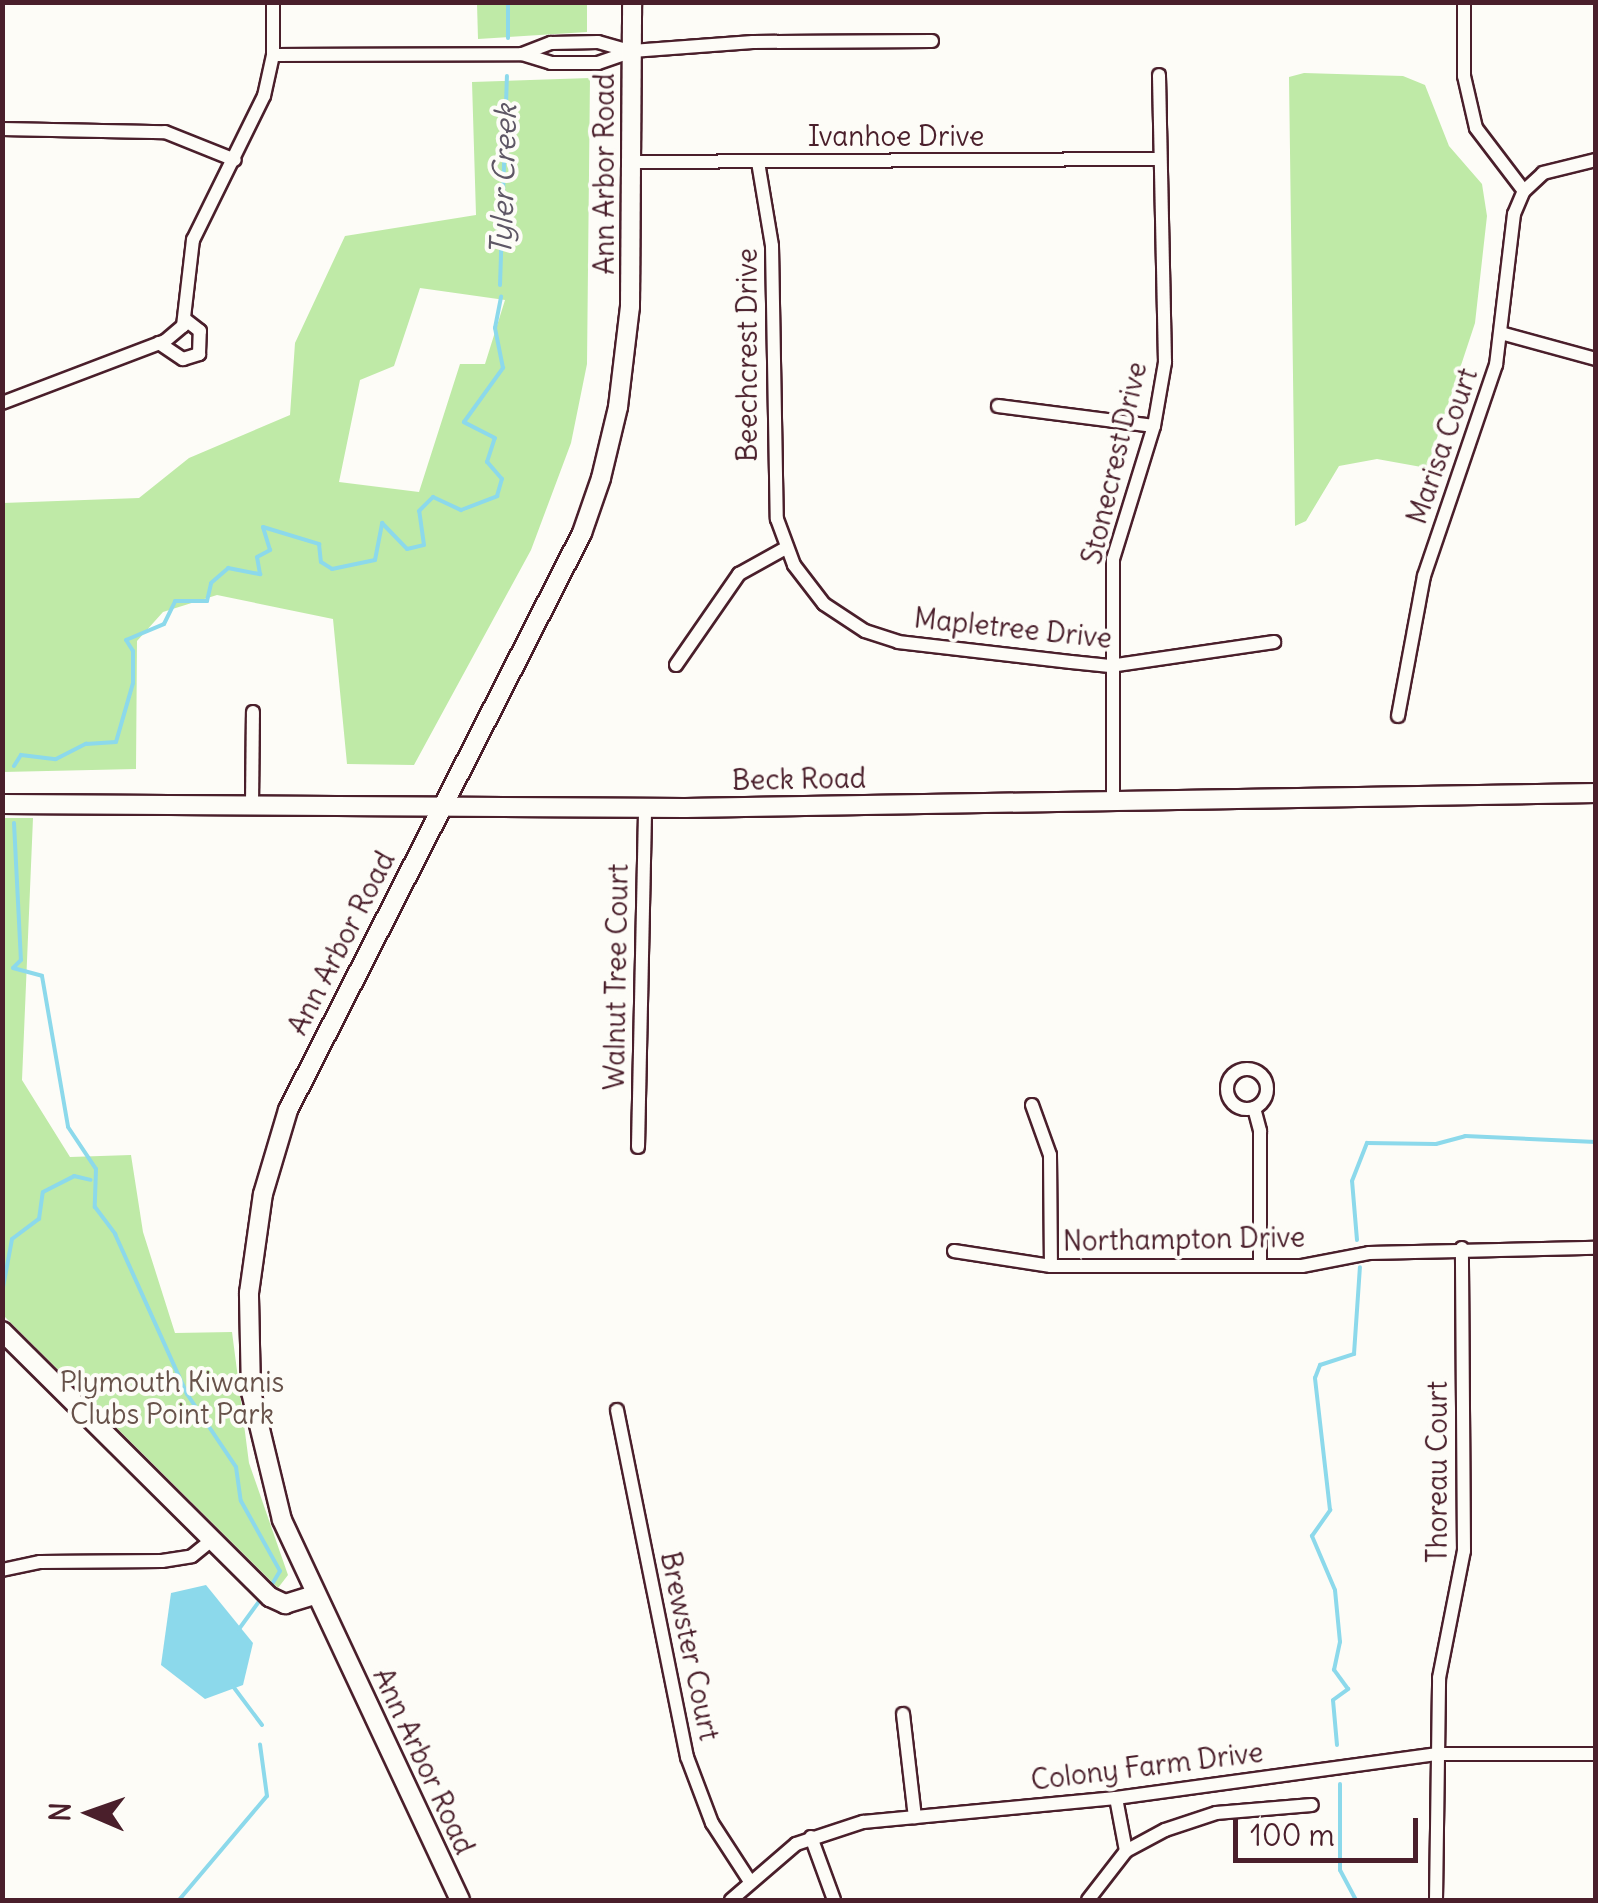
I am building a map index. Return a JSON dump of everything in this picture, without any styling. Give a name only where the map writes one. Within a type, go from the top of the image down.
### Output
[{"type":"main road","name":"Ann Arbor Road","points":[[460,1900],[282,1520],[258,1436],[248,1338],[254,1243],[288,1110],[582,533],[601,478],[627,344],[632,2]]},
{"type":"main road","name":"Beck Road","points":[[2,804],[444,803],[644,808],[1596,793]]},
{"type":"main road","points":[[2,1331],[266,1593],[285,1604],[316,1595]]},
{"type":"street","points":[[2,403],[158,344],[186,320],[193,240],[258,113],[273,55],[273,2]]},
{"type":"street","points":[[1464,2],[1464,76],[1476,128],[1524,190],[1553,167],[1596,160]]},
{"type":"street","points":[[273,55],[522,54],[551,63],[598,63],[632,51],[808,39],[932,41]]},
{"type":"street","points":[[522,54],[551,43],[598,42],[632,51]]},
{"type":"street","name":"Stonecrest Drive","points":[[1113,802],[1110,666],[1115,544],[1154,426],[1165,350],[1159,75]]},
{"type":"street","points":[[2,129],[164,132],[235,160]]},
{"type":"street","name":"Ivanhoe Drive","points":[[632,162],[1159,160]]},
{"type":"street","name":"Beechcrest Drive","points":[[758,162],[772,246],[773,492],[786,548]]},
{"type":"street","name":"Marisa Court","points":[[1398,716],[1424,576],[1478,432],[1502,333],[1512,225],[1524,190]]},
{"type":"street","points":[[158,344],[183,359],[199,354],[200,331],[186,320]]},
{"type":"street","points":[[1502,333],[1596,359]]},
{"type":"street","points":[[998,406],[1154,426]]},
{"type":"street","points":[[676,666],[739,574],[786,548]]},
{"type":"street","name":"Mapletree Drive","points":[[786,548],[824,604],[878,636],[1110,666],[1274,642]]},
{"type":"street","points":[[252,804],[254,712]]},
{"type":"street","name":"Walnut Tree Court","points":[[638,1147],[644,808]]},
{"type":"street","points":[[1032,1105],[1050,1155],[1051,1266]]},
{"type":"street","points":[[1254,1108],[1260,1131],[1260,1266]]},
{"type":"street","name":"Northampton Drive","points":[[954,1251],[1051,1266],[1260,1266],[1462,1248],[1596,1248]]},
{"type":"street","name":"Thoreau Court","points":[[1436,1900],[1438,1678],[1464,1551],[1462,1248]]},
{"type":"street","name":"Brewster Court","points":[[617,1410],[686,1757],[712,1823],[748,1880]]},
{"type":"street","points":[[2,1570],[40,1562],[162,1561],[192,1556],[212,1540]]},
{"type":"street","points":[[903,1714],[915,1817]]},
{"type":"street","name":"Colony Farm Drive","points":[[731,1900],[748,1880],[811,1837],[852,1824],[1116,1798],[1436,1754],[1596,1754]]},
{"type":"street","points":[[1116,1798],[1126,1850]]},
{"type":"street","points":[[1088,1900],[1126,1850],[1216,1813],[1312,1805]]},
{"type":"street","points":[[811,1837],[834,1900]]},
{"type":"green space","points":[[477,3],[587,3],[587,32],[478,39]]},
{"type":"green space","points":[[1304,73],[1403,76],[1425,85],[1449,146],[1482,184],[1487,216],[1475,323],[1427,468],[1377,459],[1339,466],[1306,521],[1295,526],[1289,77]]},
{"type":"green space","points":[[590,78],[587,364],[571,443],[531,550],[414,765],[347,764],[333,619],[217,595],[163,612],[137,641],[136,769],[3,772],[3,503],[139,498],[189,458],[290,415],[295,343],[345,236],[476,215],[472,82]],"holes":[[[420,288],[505,300],[485,364],[460,364],[419,492],[339,482],[360,380],[394,366]]]},
{"type":"green space","name":"Plymouth Kiwanis Clubs Point Park","points":[[2,818],[33,818],[22,1080],[70,1157],[131,1155],[143,1232],[175,1333],[232,1332],[249,1463],[288,1575],[278,1588],[3,1315]]},
{"type":"water","points":[[206,1585],[253,1643],[243,1685],[205,1699],[161,1665],[171,1593]]},
{"type":"waterway","name":"Tyler Creek","points":[[508,2],[508,38]]},
{"type":"waterway","name":"Tyler Creek","points":[[500,285],[507,76]]},
{"type":"waterway","name":"Tyler Creek","points":[[14,766],[21,755],[56,759],[86,744],[116,742],[133,683],[133,651],[126,640],[164,624],[175,601],[207,601],[211,583],[228,568],[260,574],[257,557],[270,550],[263,527],[319,544],[321,562],[332,569],[375,560],[382,523],[407,549],[424,545],[419,511],[433,497],[461,510],[497,496],[502,479],[487,462],[495,438],[464,422],[503,368],[495,328],[501,297]]},
{"type":"waterway","name":"Tyler Creek","points":[[14,823],[21,960],[13,968],[42,976],[68,1127],[96,1169],[95,1207],[115,1234],[187,1394],[236,1467],[241,1501],[280,1571],[269,1589]]},
{"type":"waterway","points":[[1357,1240],[1352,1181],[1367,1143],[1436,1144],[1465,1136],[1596,1142]]},
{"type":"waterway","points":[[2,1293],[12,1239],[39,1219],[43,1192],[74,1176],[91,1180]]},
{"type":"waterway","points":[[1337,1745],[1333,1700],[1348,1689],[1334,1670],[1340,1642],[1335,1590],[1312,1536],[1330,1510],[1315,1378],[1320,1365],[1354,1354],[1360,1267]]},
{"type":"waterway","name":"Tyler Creek","points":[[239,1629],[263,1596]]},
{"type":"waterway","name":"Tyler Creek","points":[[232,1685],[262,1725]]},
{"type":"waterway","name":"Tyler Creek","points":[[179,1900],[267,1796],[260,1744]]},
{"type":"waterway","points":[[1340,1784],[1340,1870],[1356,1900]]}]
